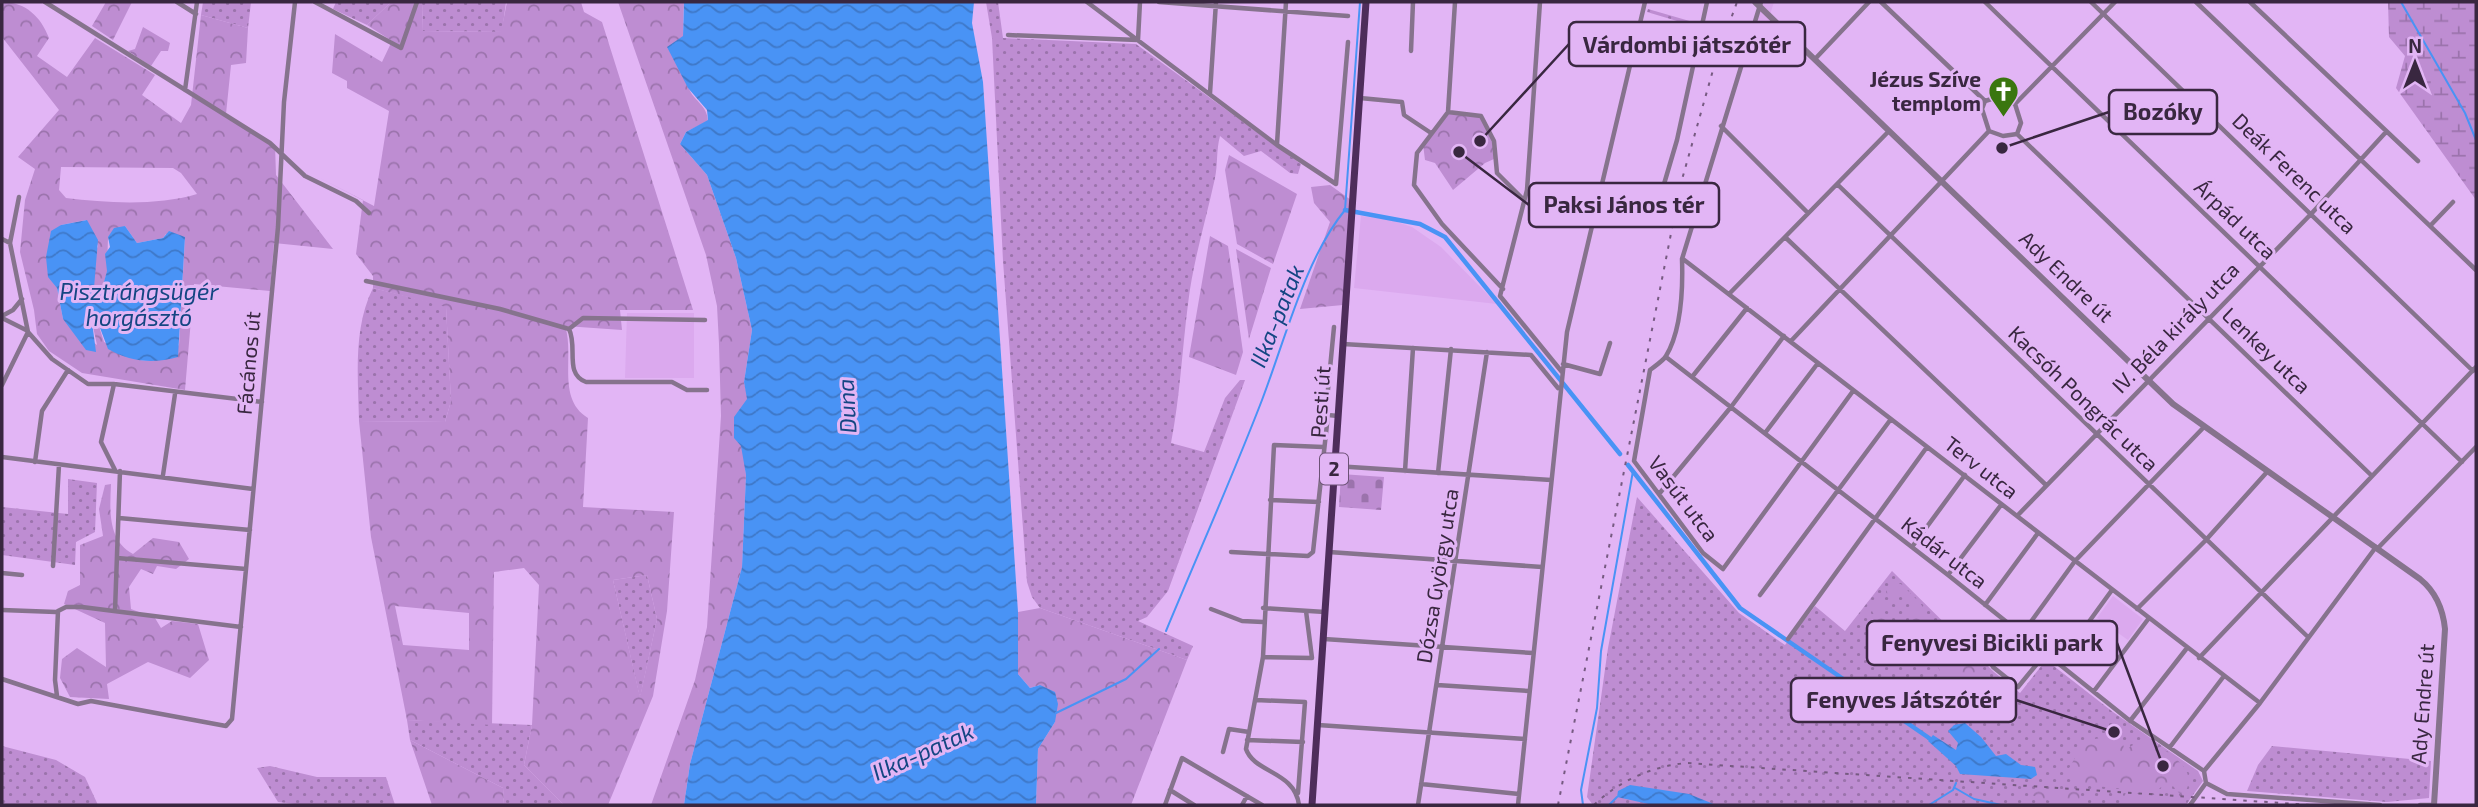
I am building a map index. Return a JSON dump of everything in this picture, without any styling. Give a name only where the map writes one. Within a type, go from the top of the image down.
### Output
[{"type":"main road","name":"Pesti út","points":[[1312,805],[1366,2]]},
{"type":"street","points":[[45,2],[281,152],[305,176],[356,201],[369,213]]},
{"type":"street","points":[[177,2],[196,14]]},
{"type":"street","points":[[185,90],[197,2]]},
{"type":"street","name":"Fácános út","points":[[58,697],[78,704],[91,701],[226,726],[232,719],[262,402],[295,2]]},
{"type":"street","points":[[315,2],[401,48],[417,2]]},
{"type":"street","points":[[1087,2],[1277,145],[1336,184],[1348,41]]},
{"type":"street","points":[[1138,40],[1140,2]]},
{"type":"street","points":[[1158,2],[1215,4],[1348,16]]},
{"type":"street","points":[[1277,145],[1286,2]]},
{"type":"street","points":[[1411,51],[1413,2]]},
{"type":"street","points":[[1455,2],[1448,112],[1417,153],[1414,188],[1442,224],[1504,290]]},
{"type":"street","points":[[1540,2],[1527,190],[1504,290],[1500,296],[1562,373]]},
{"type":"street","points":[[1518,805],[1559,389],[1572,307],[1645,2]]},
{"type":"street","points":[[1603,185],[1659,201],[1677,140],[1707,2]]},
{"type":"street","points":[[1815,59],[1869,2]]},
{"type":"street","points":[[1881,2],[1985,101]]},
{"type":"street","name":"Árpád utca","points":[[1985,2],[2462,462]]},
{"type":"street","name":"Deák Ferenc utca","points":[[2091,2],[2475,369]]},
{"type":"street","points":[[2015,104],[2115,2]]},
{"type":"street","points":[[2196,2],[2476,270]]},
{"type":"street","points":[[2250,2],[2417,161]]},
{"type":"street","name":"Ady Endre út","points":[[1759,3],[2148,380],[2204,427],[2428,587],[2444,615],[2445,639],[2434,805]]},
{"type":"street","name":"Vasút utca","points":[[1759,3],[1682,259],[1683,288],[1675,330],[1666,357],[1650,370],[1634,461],[1703,553],[1723,569],[1802,462]]},
{"type":"street","points":[[1209,94],[1215,4]]},
{"type":"street","points":[[1008,35],[1138,40]]},
{"type":"street","points":[[1360,98],[1402,102],[1404,115],[1431,134]]},
{"type":"street","points":[[1985,101],[2004,98],[2015,104],[2021,122],[2017,134],[2003,136],[1989,131]]},
{"type":"street","points":[[1985,101],[1982,109],[1989,131]]},
{"type":"street","points":[[1448,112],[1481,116],[1494,141],[1497,173],[1525,201]]},
{"type":"street","points":[[1721,126],[1808,214]]},
{"type":"street","points":[[1730,293],[1889,131]]},
{"type":"street","points":[[1791,341],[1989,131]]},
{"type":"street","name":"IV. Béla király utca","points":[[2017,516],[2259,264],[2312,213],[2386,132]]},
{"type":"street","name":"Lenkey utca","points":[[2017,134],[2371,475]]},
{"type":"street","name":"Kacsóh Pongrác utca","points":[[1837,184],[2205,541],[2308,637]]},
{"type":"street","points":[[1527,190],[1597,206]]},
{"type":"street","points":[[3,381],[27,331],[10,243],[19,197]]},
{"type":"street","points":[[2430,226],[2453,202]]},
{"type":"street","points":[[1785,237],[2046,485]]},
{"type":"street","points":[[2,239],[10,243]]},
{"type":"street","name":"Terv utca","points":[[1682,259],[1730,293],[1853,391],[2260,703]]},
{"type":"street","points":[[366,281],[500,309],[569,329],[573,337],[573,373],[586,382],[672,382],[687,390],[707,390]]},
{"type":"street","points":[[22,298],[13,310],[2,317],[27,331],[52,359],[88,384],[114,384],[262,402]]},
{"type":"street","points":[[1692,377],[1747,308]]},
{"type":"street","points":[[569,329],[583,318],[705,320]]},
{"type":"street","name":"Pesti út","points":[[1266,554],[1311,554],[1328,415],[1334,327]]},
{"type":"street","points":[[1659,495],[1731,407],[1784,336]]},
{"type":"street","points":[[1343,344],[1531,355],[1559,389]]},
{"type":"street","points":[[1563,364],[1600,374],[1610,344]]},
{"type":"street","points":[[1405,471],[1413,348]]},
{"type":"street","points":[[1438,473],[1451,349]]},
{"type":"street","name":"Dózsa György utca","points":[[1418,805],[1487,352]]},
{"type":"street","name":"Kádár utca","points":[[1666,357],[1948,575],[2130,721],[2204,771]]},
{"type":"street","points":[[1765,433],[1818,363]]},
{"type":"street","points":[[2199,657],[2475,369]]},
{"type":"street","points":[[35,462],[42,411],[68,370]]},
{"type":"street","points":[[114,384],[101,442],[118,471],[115,611]]},
{"type":"street","points":[[1802,462],[1853,391]]},
{"type":"street","points":[[163,475],[172,397],[175,393]]},
{"type":"street","points":[[1328,415],[1338,416]]},
{"type":"street","points":[[1760,595],[1891,419]]},
{"type":"street","points":[[2022,634],[2075,561],[2204,427]]},
{"type":"street","points":[[1298,794],[1283,778],[1250,757],[1247,740],[1263,657],[1266,554],[1275,445],[1323,447]]},
{"type":"street","points":[[1788,639],[1927,447]]},
{"type":"street","points":[[2190,805],[2206,783],[2204,771],[2260,703],[2378,549],[2476,447]]},
{"type":"street","points":[[2,457],[163,475],[253,489]]},
{"type":"street","points":[[53,566],[59,465]]},
{"type":"street","points":[[1334,466],[1551,480]]},
{"type":"street","points":[[2137,609],[2205,541],[2267,471]]},
{"type":"street","points":[[1912,547],[1965,475]]},
{"type":"street","points":[[1270,500],[1319,502]]},
{"type":"street","points":[[1948,575],[2001,505]]},
{"type":"street","points":[[118,519],[250,530]]},
{"type":"street","points":[[1985,605],[2038,533]]},
{"type":"street","points":[[1231,552],[1266,554]]},
{"type":"street","points":[[1328,552],[1542,567]]},
{"type":"street","points":[[117,558],[246,569]]},
{"type":"street","points":[[2,573],[22,575]]},
{"type":"street","points":[[2059,663],[2112,590]]},
{"type":"street","points":[[2,610],[58,611],[66,607],[82,607],[241,627]]},
{"type":"street","points":[[1264,608],[1325,612]]},
{"type":"street","points":[[1211,609],[1242,621],[1263,622]]},
{"type":"street","points":[[2,679],[58,697],[55,680],[58,611]]},
{"type":"street","points":[[1263,657],[1312,658],[1306,611]]},
{"type":"street","points":[[2094,691],[2149,618]]},
{"type":"street","points":[[1323,638],[1533,653]]},
{"type":"street","points":[[2130,721],[2187,648]]},
{"type":"street","points":[[1987,656],[1993,667],[2018,687],[2046,653]]},
{"type":"street","points":[[2170,747],[2224,676]]},
{"type":"street","points":[[1437,685],[1530,691]]},
{"type":"street","points":[[1256,700],[1305,702],[1299,805]]},
{"type":"street","points":[[1318,724],[1525,739]]},
{"type":"street","points":[[1223,752],[1229,729],[1249,732]]},
{"type":"street","points":[[1247,740],[1303,742]]},
{"type":"street","points":[[1165,805],[1182,758],[1262,805]]},
{"type":"street","points":[[2206,783],[2227,793],[2380,805]]},
{"type":"street","points":[[1421,785],[1519,794]]},
{"type":"street","points":[[1170,790],[1194,805]]},
{"type":"street","points":[[1242,805],[1247,796]]},
{"type":"street","points":[[2420,805],[2434,805]]},
{"type":"shaded area","points":[[1762,2],[1774,2],[1769,18],[1780,31],[1770,44],[1752,29]]},
{"type":"shaded area","points":[[1361,216],[1391,220],[1412,227],[1441,247],[1497,304],[1354,288]]},
{"type":"shaded area","points":[[627,313],[694,313],[694,378],[625,378]]},
{"type":"shaded area","points":[[2113,596],[2143,619],[2128,640],[2097,618]]},
{"type":"green space","points":[[2,2],[18,5],[32,12],[49,38],[37,56],[67,77],[95,38],[155,75],[142,95],[181,123],[191,105],[201,15],[248,28],[246,63],[231,65],[226,114],[275,145],[276,175],[333,249],[274,243],[270,291],[194,284],[185,390],[82,373],[49,351],[37,334],[20,252],[25,200],[35,169],[18,157],[59,110],[2,37]],"holes":[[[61,167],[173,168],[181,173],[197,194],[182,198],[132,202],[66,198],[59,190]],[[86,220],[98,246],[92,300],[100,296],[107,272],[108,238],[125,226],[137,243],[163,238],[166,234],[185,237],[179,345],[168,353],[150,361],[134,358],[104,342],[97,320],[92,322],[97,345],[63,319],[57,288],[46,257],[61,225]]]},
{"type":"green space","points":[[106,2],[132,2],[113,40],[92,26]]},
{"type":"green space","points":[[203,2],[251,2],[248,28],[201,15]]},
{"type":"green space","points":[[336,2],[391,2],[367,25],[333,9]]},
{"type":"green space","points":[[391,2],[422,2],[423,31],[501,32],[507,2],[581,2],[584,12],[602,22],[693,310],[620,310],[622,330],[565,326],[572,400],[578,410],[588,418],[583,507],[674,512],[667,611],[653,696],[608,805],[564,805],[524,765],[532,725],[539,585],[524,568],[494,572],[492,725],[407,720],[371,537],[359,421],[445,422],[451,401],[446,307],[373,288],[373,276],[356,254],[363,200],[374,206],[389,111],[347,88],[347,81],[332,73],[335,34],[382,62],[392,41],[367,25]],"holes":[[[647,575],[657,619],[640,697],[613,580]],[[395,606],[469,613],[469,650],[403,645]]]},
{"type":"green space","points":[[422,2],[506,2],[502,32],[423,31]]},
{"type":"green space","points":[[618,2],[684,2],[683,47],[686,81],[691,93],[703,107],[708,121],[686,132],[680,144],[707,175],[736,258],[752,330],[744,382],[748,399],[739,413],[746,475],[742,567],[690,764],[684,805],[651,805],[695,680],[707,627],[721,416],[717,306],[706,255]]},
{"type":"green space","points":[[986,2],[998,2],[1003,38],[1136,44],[1301,164],[1298,174],[1290,173],[1261,151],[1244,156],[1220,136],[1215,178],[1190,288],[1171,443],[1204,452],[1225,398],[1240,380],[1245,380],[1168,591],[1147,617],[1138,621],[1193,646],[1187,660],[1040,608],[1032,597],[1027,582],[1003,261],[992,38]]},
{"type":"green space","points":[[2388,2],[2476,2],[2476,200],[2396,88],[2405,56],[2389,37]]},
{"type":"green space","points":[[1648,9],[1700,24],[1694,49],[1672,42],[1677,21],[1647,12]]},
{"type":"green space","points":[[143,27],[170,43],[168,51],[161,51],[151,66],[128,51],[135,49]]},
{"type":"green space","points":[[1448,112],[1481,116],[1494,141],[1494,159],[1485,163],[1453,190],[1435,163],[1425,160],[1423,144]]},
{"type":"green space","points":[[1229,155],[1297,194],[1273,264],[1237,244],[1225,170]]},
{"type":"green space","points":[[1330,185],[1351,200],[1343,305],[1300,309],[1330,222],[1314,203],[1311,187]]},
{"type":"green space","points":[[1210,236],[1228,246],[1243,352],[1236,375],[1189,357]]},
{"type":"green space","points":[[1236,249],[1271,268],[1249,339]]},
{"type":"green space","points":[[373,288],[446,306],[451,401],[445,422],[359,421],[360,336],[362,319]]},
{"type":"green space","points":[[1341,474],[1384,477],[1381,510],[1339,507]]},
{"type":"green space","points":[[68,479],[97,483],[95,532],[76,542],[75,565],[2,555],[2,507],[68,514]]},
{"type":"green space","points":[[111,484],[112,523],[118,541],[125,548],[133,554],[153,538],[179,542],[189,559],[176,569],[157,566],[153,574],[141,569],[129,587],[131,609],[155,618],[161,628],[172,621],[198,624],[209,660],[190,678],[148,662],[107,684],[109,699],[70,697],[60,678],[62,659],[77,648],[106,667],[105,623],[64,604],[68,591],[80,585],[80,545],[103,536],[99,509],[105,485]]},
{"type":"green space","points":[[1637,497],[1739,613],[1785,645],[1815,606],[1845,631],[1892,571],[1994,672],[2020,693],[2046,660],[2113,712],[2198,771],[2203,781],[2186,805],[1593,805],[1587,797],[1608,648]]},
{"type":"green space","points":[[647,575],[657,619],[640,698],[613,580]]},
{"type":"green space","points":[[1890,584],[1901,584],[1924,608],[1930,621],[1929,638],[1933,643],[1941,647],[1950,646],[1952,654],[1973,660],[1986,672],[1983,685],[1977,687],[1968,682],[1961,687],[1947,679],[1939,670],[1928,644],[1920,641],[1910,650],[1898,644],[1882,643],[1880,627],[1872,611],[1874,604],[1880,600],[1889,625],[1896,633],[1904,631],[1915,607],[1902,594],[1889,598],[1886,592]]},
{"type":"green space","points":[[1040,608],[1187,660],[1131,805],[1036,805],[1038,749],[1055,722],[1040,685],[1030,688],[1018,674],[1018,612]]},
{"type":"green space","points":[[407,720],[532,725],[524,765],[564,805],[504,805],[503,788],[410,740]]},
{"type":"green space","points":[[2117,736],[2123,740],[2124,751],[2145,737],[2169,753],[2184,767],[2188,775],[2189,783],[2185,792],[2179,793],[2172,785],[2163,785],[2156,792],[2075,784],[2068,770],[2076,756],[2079,741]]},
{"type":"green space","points":[[410,740],[503,788],[504,805],[432,805]]},
{"type":"green space","points":[[2,746],[56,760],[85,777],[98,805],[2,805]]},
{"type":"green space","points":[[2272,746],[2431,761],[2429,798],[2387,802],[2247,791],[2258,765]]},
{"type":"green space","points":[[270,766],[317,777],[386,777],[395,805],[304,805],[278,802],[257,768]]},
{"type":"green space","points":[[2038,788],[2080,792],[2079,805],[2063,805],[2031,795]]},
{"type":"green space","points":[[2126,793],[2182,797],[2182,805],[2119,805]]},
{"type":"water","name":"Duna","points":[[684,2],[974,2],[972,23],[983,82],[1018,612],[1018,674],[1030,688],[1040,685],[1055,692],[1058,704],[1055,722],[1038,749],[1036,805],[684,805],[690,764],[742,567],[746,475],[741,446],[734,438],[734,417],[747,399],[744,382],[752,330],[736,258],[707,175],[680,144],[686,132],[708,120],[707,110],[688,88],[667,47],[683,36]]},
{"type":"water","name":"Pisztrángsügér horgásztó","points":[[87,220],[98,240],[93,300],[100,296],[107,271],[105,254],[110,247],[108,237],[114,228],[125,226],[137,243],[163,238],[169,231],[185,237],[178,357],[160,361],[142,360],[116,353],[108,349],[97,320],[92,322],[96,352],[86,350],[63,319],[57,288],[48,277],[46,257],[51,231],[61,225]]},
{"type":"water","points":[[1965,723],[1996,756],[2006,754],[2021,765],[2035,767],[2037,775],[2031,779],[1960,774],[1956,766],[1928,741],[1933,735],[1956,750],[1958,743],[1948,731],[1954,725]]},
{"type":"water","points":[[1630,785],[1689,794],[1716,805],[1653,805],[1617,797],[1618,791]]},
{"type":"waterway","name":"Ilka-patak","points":[[1166,631],[1251,429],[1307,276],[1318,252],[1345,210],[1360,2]]},
{"type":"waterway","name":"Ilka-patak","points":[[2401,2],[2465,113],[2476,140]]},
{"type":"waterway","points":[[1345,210],[1420,224],[1445,237],[1620,454]]},
{"type":"waterway","points":[[1628,465],[1740,608],[1929,738]]},
{"type":"waterway","points":[[1583,805],[1581,790],[1597,708],[1601,651],[1633,471]]},
{"type":"waterway","name":"Ilka-patak","points":[[1056,713],[1126,679],[1159,649]]},
{"type":"waterway","points":[[1929,805],[1953,790],[1956,783]]},
{"type":"waterway","points":[[1955,788],[1974,799],[2001,805]]},
{"type":"waterway","points":[[1609,805],[1617,797]]},
{"type":"railway","points":[[1558,805],[1681,183],[1715,63],[1737,2]]},
{"type":"railway","points":[[1594,805],[1637,776],[1661,767],[1687,763],[2311,805]]},
{"type":"place","name":"Jézus Szíve templom","points":[[2004,119]]},
{"type":"place","name":"Várdombi játszótér","points":[[1480,141]]},
{"type":"place","name":"Bozóky","points":[[2002,148]]},
{"type":"place","name":"Paksi János tér","points":[[1459,152]]},
{"type":"place","name":"Fenyves Játszótér","points":[[2114,732]]},
{"type":"place","name":"Fenyvesi Bicikli park","points":[[2163,766]]}]
